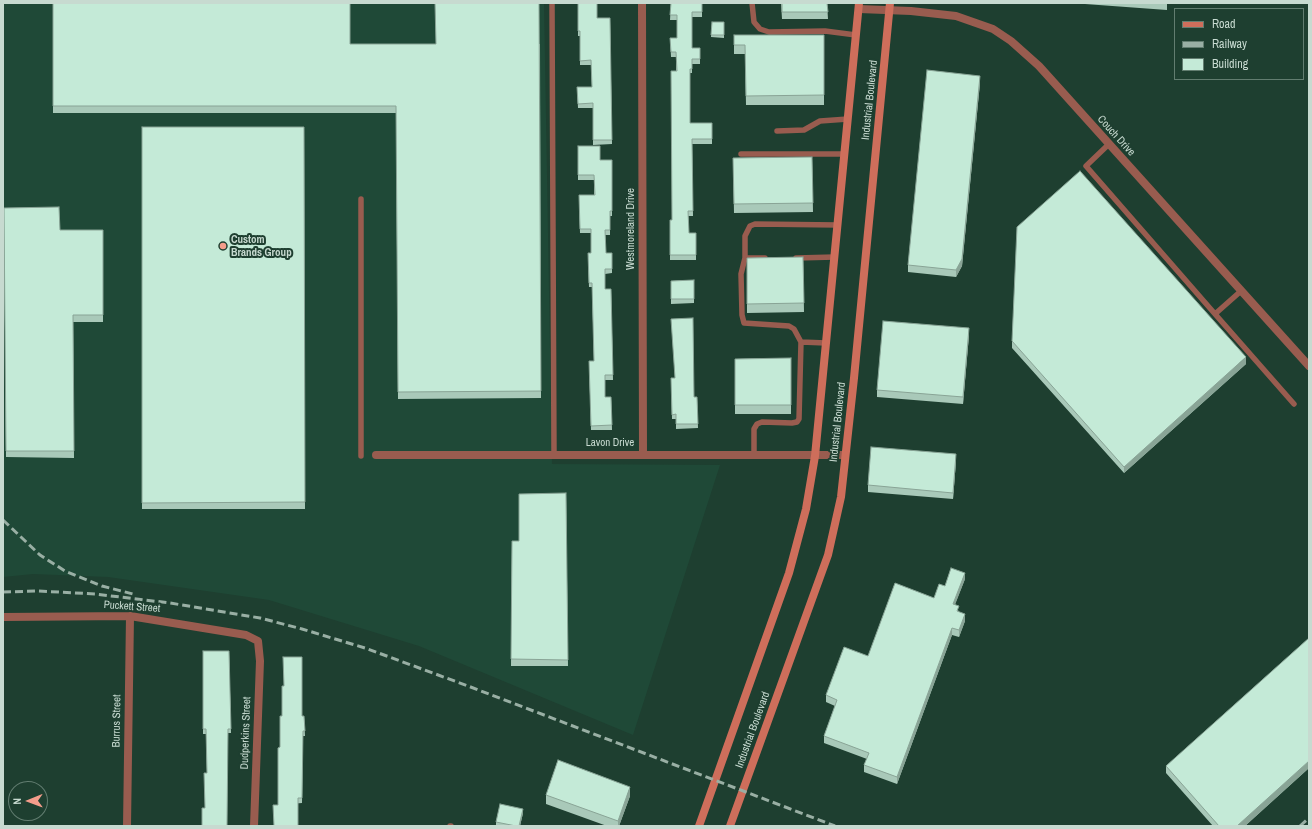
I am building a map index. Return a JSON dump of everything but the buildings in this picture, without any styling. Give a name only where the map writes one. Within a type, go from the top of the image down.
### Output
[{"type":"main road","name":"Industrial Boulevard","points":[[699,826],[789,573],[806,509],[815,456],[859,6]]},
{"type":"main road","name":"Industrial Boulevard","points":[[730,826],[828,555],[841,497],[890,7]]},
{"type":"street","name":"Westmoreland Drive","points":[[642,3],[643,454]]},
{"type":"street","name":"Couch Drive","points":[[859,6],[890,7],[956,16],[980,23],[998,32],[1022,49],[1309,366]]},
{"type":"street","name":"Lavon Drive","points":[[376,455],[845,455]]},
{"type":"street","name":"Puckett Street","points":[[3,617],[130,616],[246,635],[258,641]]},
{"type":"street","name":"Burrus Street","points":[[127,826],[130,616]]},
{"type":"street","name":"Dudperkins Street","points":[[254,826],[260,661],[258,641]]},
{"type":"lane","points":[[552,3],[554,454]]},
{"type":"lane","points":[[752,3],[754,22],[760,29],[825,30],[856,35]]},
{"type":"lane","points":[[777,131],[804,130],[820,121],[848,119]]},
{"type":"lane","points":[[1109,144],[1086,166],[1294,404]]},
{"type":"lane","points":[[741,154],[845,154]]},
{"type":"lane","points":[[361,199],[361,456]]},
{"type":"lane","points":[[754,455],[754,429],[757,424],[762,422],[792,423],[797,422],[799,419],[801,342],[794,329],[789,326],[744,323],[741,274],[745,258],[745,236],[750,226],[838,225]]},
{"type":"lane","points":[[745,258],[775,258]]},
{"type":"lane","points":[[790,258],[835,258]]},
{"type":"lane","points":[[1215,314],[1241,291]]},
{"type":"lane","points":[[801,342],[826,343]]},
{"type":"shaded area","points":[[3,3],[544,3],[552,464],[720,465],[633,735],[419,646],[269,600],[108,577],[33,574],[3,577]]},
{"type":"railway","points":[[3,520],[40,555],[65,571],[102,586],[133,594]]},
{"type":"railway","points":[[3,592],[38,591],[95,594],[170,603],[260,618],[302,629],[365,648],[468,686],[835,826]]},
{"type":"railway","points":[[1300,826],[1309,818]]},
{"type":"place","name":"Custom Brands Group","points":[[223,246]]}]
